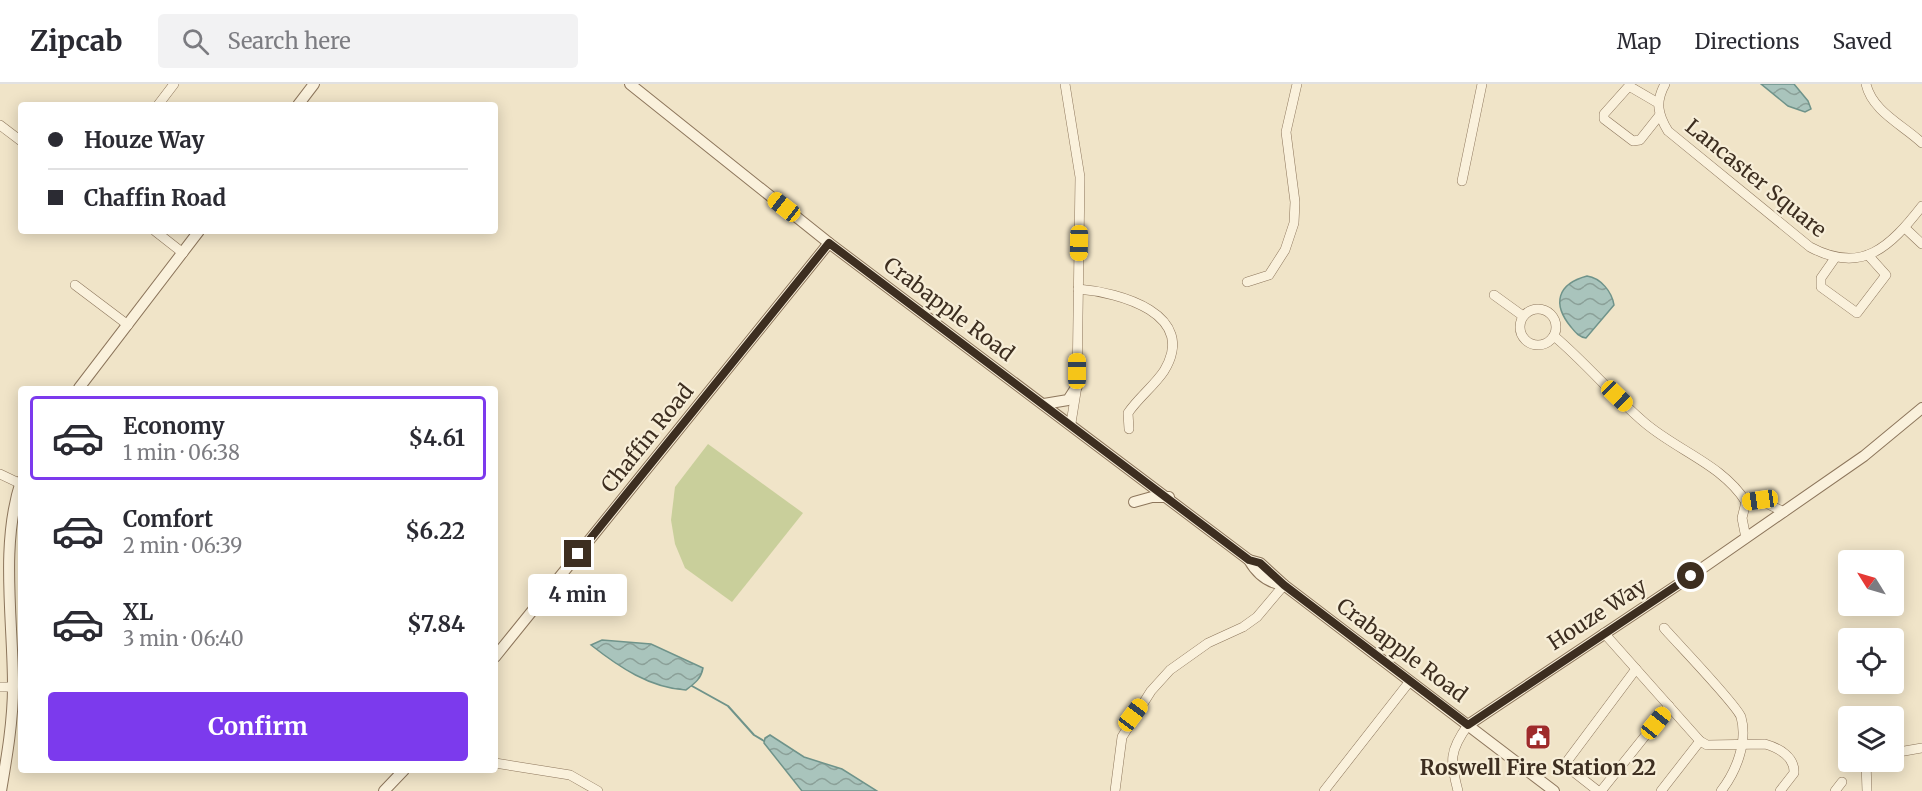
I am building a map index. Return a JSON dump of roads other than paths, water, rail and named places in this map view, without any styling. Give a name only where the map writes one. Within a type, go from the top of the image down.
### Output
[{"type":"street","points":[[160,102],[174,84]]},
{"type":"street","points":[[300,102],[314,84]]},
{"type":"street","name":"Crabapple Road","points":[[630,84],[829,243],[1169,497],[1249,560],[1255,570],[1272,584],[1284,585],[1554,791]]},
{"type":"street","points":[[1065,84],[1080,177],[1077,386],[1071,423]]},
{"type":"street","points":[[1247,282],[1269,275],[1285,250],[1292,230],[1295,202],[1286,132],[1297,84]]},
{"type":"street","points":[[1462,181],[1482,84]]},
{"type":"street","name":"Lancaster Square","points":[[1665,84],[1658,103],[1659,116],[1668,131],[1810,247],[1835,258],[1861,258],[1886,246],[1905,228],[1922,206]]},
{"type":"street","points":[[1866,84],[1868,94],[1876,106],[1922,143]]},
{"type":"street","points":[[1658,103],[1629,86],[1604,114],[1604,119],[1633,141],[1640,140],[1659,116]]},
{"type":"street","points":[[0,125],[18,139]]},
{"type":"street","points":[[1905,228],[1922,244]]},
{"type":"street","points":[[159,234],[183,253]]},
{"type":"street","points":[[81,386],[197,234]]},
{"type":"street","name":"Chaffin Road","points":[[498,653],[829,243]]},
{"type":"street","points":[[816,260],[833,255],[846,256]]},
{"type":"street","points":[[1835,258],[1821,278],[1821,287],[1857,313],[1887,275],[1868,255]]},
{"type":"street","points":[[75,285],[128,325]]},
{"type":"street","points":[[1078,289],[1110,292],[1154,311],[1169,325],[1173,341],[1171,354],[1164,371],[1128,413],[1129,429]]},
{"type":"street","points":[[1494,295],[1523,316]]},
{"type":"street","points":[[1533,310],[1545,311],[1556,324],[1554,336],[1539,346],[1527,343],[1520,333],[1523,316],[1533,310]]},
{"type":"street","points":[[1554,336],[1584,361],[1644,422],[1672,443],[1724,475],[1735,485],[1746,502],[1742,518],[1746,538]]},
{"type":"street","points":[[1044,404],[1068,400],[1077,386]]},
{"type":"street","name":"Houze Way","points":[[1468,725],[1784,512],[1864,456],[1922,408]]},
{"type":"street","points":[[0,474],[18,482]]},
{"type":"street","points":[[1,791],[11,723],[13,687],[9,545],[12,513],[18,493]]},
{"type":"street","points":[[1134,502],[1169,497]]},
{"type":"street","points":[[1746,502],[1760,500],[1784,512]]},
{"type":"street","points":[[1115,791],[1122,737],[1151,691],[1179,663],[1208,643],[1257,617],[1284,585]]},
{"type":"street","points":[[1664,628],[1741,717],[1741,745],[1735,774],[1721,791]]},
{"type":"street","points":[[1604,633],[1700,741],[1707,745],[1774,747],[1790,758],[1794,773],[1780,791]]},
{"type":"street","points":[[1636,669],[1568,760],[1570,769],[1600,791],[1669,706]]},
{"type":"street","points":[[1324,791],[1410,681]]},
{"type":"street","points":[[0,687],[13,687]]},
{"type":"street","points":[[1458,791],[1451,756],[1456,741],[1468,725]]},
{"type":"street","points":[[1661,791],[1700,741]]},
{"type":"street","points":[[1904,751],[1922,748]]},
{"type":"street","points":[[498,763],[570,775],[598,791]]},
{"type":"street","points":[[1866,772],[1867,791]]},
{"type":"street","points":[[384,791],[401,773]]},
{"type":"street","points":[[1835,791],[1842,782]]},
{"type":"water","points":[[1761,84],[1794,84],[1808,101],[1811,109],[1805,112],[1788,106]]},
{"type":"water","points":[[1587,276],[1605,286],[1614,305],[1586,338],[1579,336],[1565,319],[1560,303],[1561,296],[1569,284]]},
{"type":"water","points":[[602,640],[651,644],[703,668],[701,675],[686,690],[648,681],[624,668],[591,645]]},
{"type":"water","points":[[770,735],[804,757],[842,769],[877,791],[802,791],[764,743],[765,738]]},
{"type":"waterway","points":[[692,686],[728,706],[754,735],[764,741]]},
{"type":"place","name":"Roswell Fire Station 22","points":[[1538,737]]}]
